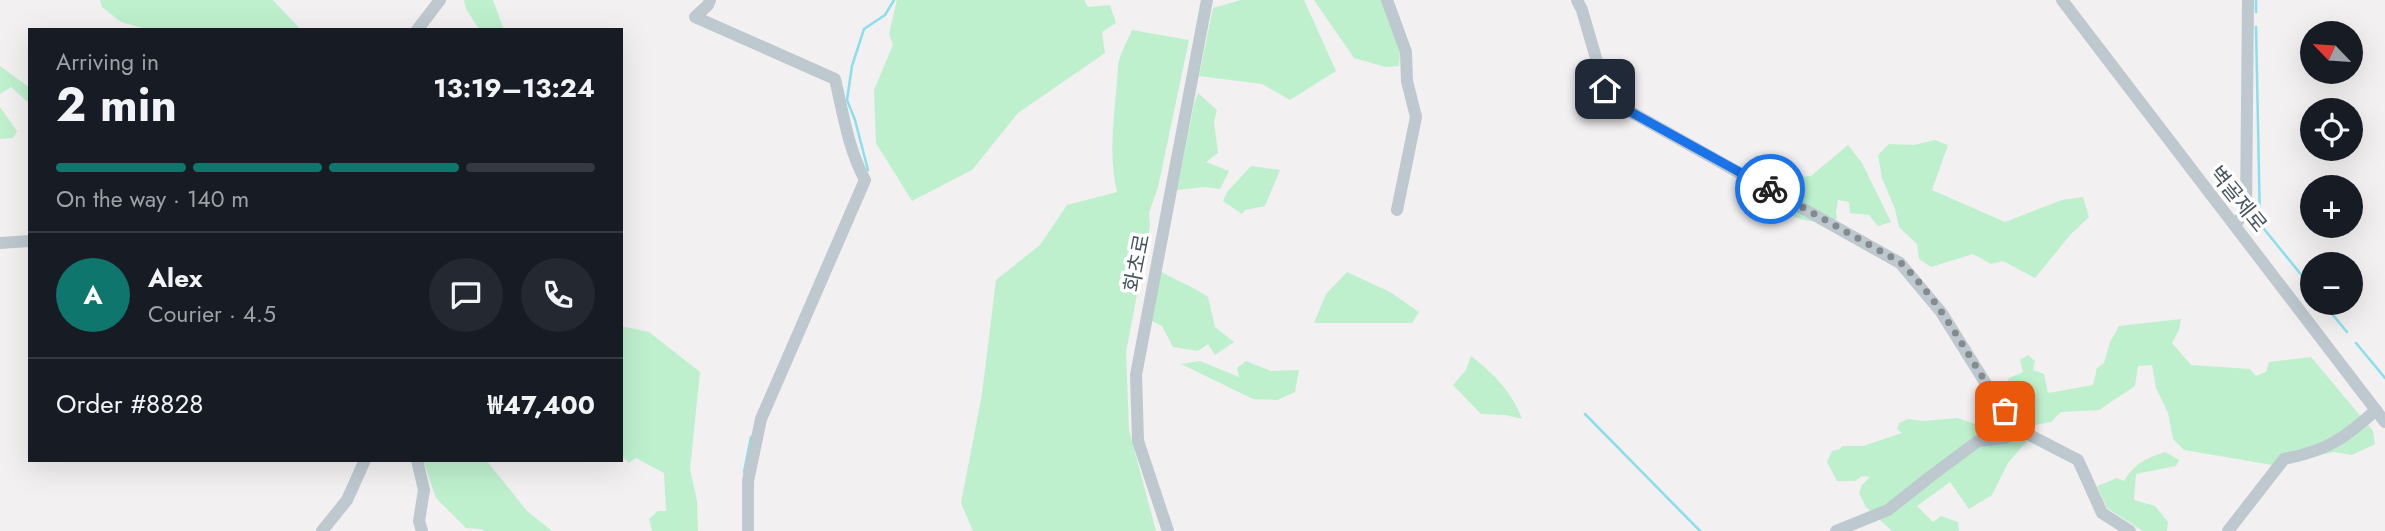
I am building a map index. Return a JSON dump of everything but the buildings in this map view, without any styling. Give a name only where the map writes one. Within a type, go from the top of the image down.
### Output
[{"type":"street","points":[[419,28],[440,0]]},
{"type":"street","points":[[710,0],[695,17],[835,79],[843,119],[857,165],[865,180],[761,419],[748,481],[748,531]]},
{"type":"street","name":"화초로","points":[[1168,531],[1138,441],[1136,375],[1207,0]]},
{"type":"street","points":[[1387,0],[1406,52],[1407,81],[1416,117],[1396,210]]},
{"type":"street","points":[[1577,0],[1605,89],[1620,106],[1900,262],[1941,312],[1988,387],[2022,431],[2078,460],[2102,513],[2130,531]]},
{"type":"street","name":"벽골제로","points":[[2062,0],[2385,422]]},
{"type":"street","points":[[2235,225],[2246,211],[2248,0]]},
{"type":"street","points":[[0,243],[28,241]]},
{"type":"street","points":[[2228,531],[2284,458],[2313,453],[2348,435],[2376,410]]},
{"type":"street","points":[[1836,531],[1888,510],[1978,442],[2005,438],[2022,431]]},
{"type":"street","points":[[323,531],[347,500],[364,462]]},
{"type":"street","points":[[417,462],[424,490],[419,521],[422,531]]},
{"type":"green space","points":[[100,0],[273,0],[299,28],[143,28],[121,22],[102,7]]},
{"type":"green space","points":[[464,0],[493,0],[503,28],[478,28],[466,9]]},
{"type":"green space","points":[[897,0],[1084,0],[1088,7],[1110,5],[1116,23],[1102,32],[1105,53],[1018,113],[972,170],[912,201],[876,143],[874,90],[893,45],[889,34]]},
{"type":"green space","points":[[1241,0],[1304,0],[1336,71],[1290,100],[1262,84],[1199,76],[1213,8]]},
{"type":"green space","points":[[1314,0],[1383,0],[1400,52],[1399,66],[1386,67],[1354,58]]},
{"type":"green space","points":[[1132,30],[1189,40],[1158,187],[1149,213],[1150,226],[1126,352],[1129,430],[1156,531],[973,531],[961,503],[982,394],[996,280],[1040,245],[1067,205],[1117,192],[1112,145],[1118,66]]},
{"type":"green space","points":[[0,66],[28,87],[28,102],[11,87],[0,94]]},
{"type":"green space","points":[[1198,93],[1217,110],[1214,122],[1218,153],[1206,162],[1229,171],[1220,189],[1205,187],[1177,190],[1194,104]]},
{"type":"green space","points":[[0,107],[17,131],[13,138],[0,139]]},
{"type":"green space","points":[[1935,140],[1948,145],[1932,190],[2005,222],[2062,200],[2083,197],[2089,217],[2071,234],[2035,278],[2003,261],[1991,264],[1973,254],[1931,267],[1919,259],[1917,244],[1899,227],[1895,209],[1882,178],[1878,155],[1889,144],[1914,145]]},
{"type":"green space","points":[[1848,145],[1862,163],[1891,222],[1878,226],[1869,215],[1850,213],[1849,202],[1838,200],[1837,219],[1828,221],[1806,221],[1778,208],[1782,189],[1790,178],[1811,176]]},
{"type":"green space","points":[[1251,166],[1280,170],[1265,206],[1245,210],[1242,214],[1223,201],[1227,192]]},
{"type":"green space","points":[[1160,271],[1208,297],[1215,327],[1234,342],[1215,355],[1208,344],[1198,351],[1173,347],[1162,326],[1152,321]]},
{"type":"green space","points":[[1347,272],[1390,292],[1419,312],[1412,323],[1314,323],[1326,294]]},
{"type":"green space","points":[[2181,319],[2172,343],[2191,365],[2250,369],[2256,376],[2266,372],[2269,362],[2311,357],[2373,431],[2375,444],[2352,455],[2334,452],[2273,465],[2184,450],[2173,439],[2168,413],[2156,388],[2152,365],[2138,366],[2135,386],[2099,410],[2061,412],[2051,422],[2024,427],[2012,412],[2018,399],[2006,387],[2009,378],[2023,372],[2020,360],[2028,355],[2035,361],[2033,370],[2044,374],[2048,393],[2093,385],[2097,368],[2104,363],[2110,342],[2119,326]]},
{"type":"green space","points":[[623,326],[649,332],[700,372],[690,469],[697,501],[698,531],[652,531],[649,519],[658,511],[666,511],[664,473],[636,458],[629,463],[623,458]]},
{"type":"green space","points":[[1471,356],[1501,384],[1522,419],[1481,414],[1453,385],[1466,370]]},
{"type":"green space","points":[[1200,361],[1239,377],[1237,368],[1246,361],[1271,371],[1299,370],[1295,392],[1277,400],[1253,399],[1181,364]]},
{"type":"green space","points":[[1957,418],[2027,441],[2008,463],[1992,495],[1969,509],[1950,482],[1917,506],[1933,522],[1941,516],[1958,522],[1959,531],[1892,531],[1866,507],[1859,493],[1870,477],[1862,476],[1855,481],[1837,481],[1827,462],[1832,451],[1842,446],[1863,446],[1902,433],[1897,429],[1899,423],[1908,419],[1924,421]]},
{"type":"green space","points":[[2165,452],[2179,460],[2176,466],[2136,474],[2134,500],[2155,506],[2168,522],[2167,531],[2143,531],[2107,508],[2097,486],[2117,478],[2124,481],[2141,462]]},
{"type":"green space","points":[[424,462],[488,462],[527,511],[552,531],[483,531],[466,528],[436,498]]},
{"type":"waterway","points":[[868,170],[847,100],[852,66],[864,29],[885,15],[894,0]]},
{"type":"waterway","points":[[2256,0],[2256,12]]},
{"type":"waterway","points":[[2256,27],[2260,224],[2300,273]]},
{"type":"waterway","points":[[2333,315],[2347,332]]},
{"type":"waterway","points":[[2356,343],[2385,378]]},
{"type":"waterway","points":[[1585,414],[1700,531]]},
{"type":"waterway","points":[[744,472],[751,437]]},
{"type":"way so far","points":[[1770,189],[1900,262],[1941,312],[2005,411]]},
{"type":"route","points":[[1605,89],[1620,106],[1770,189]]}]
